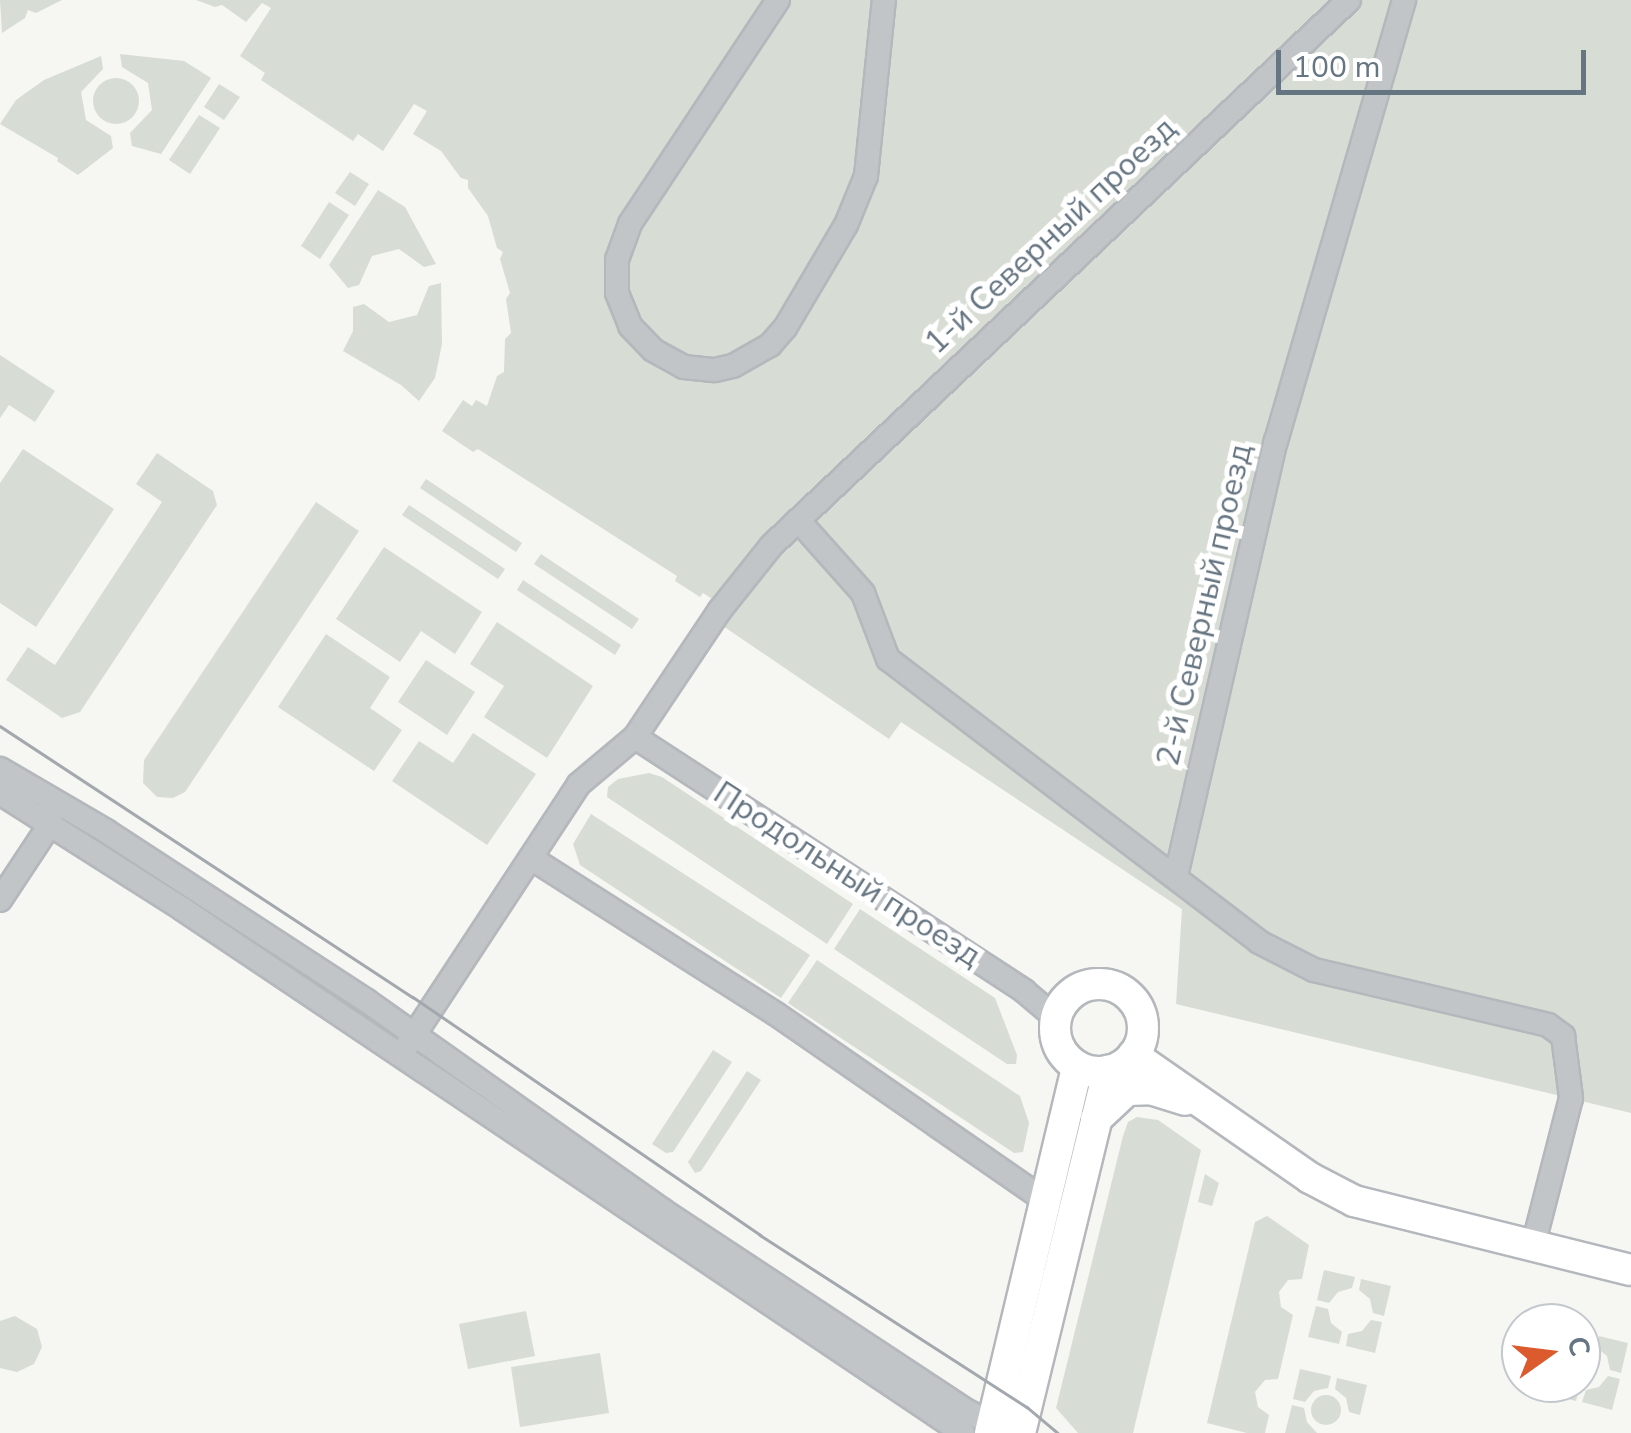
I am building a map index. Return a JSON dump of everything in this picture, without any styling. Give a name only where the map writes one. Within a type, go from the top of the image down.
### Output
[{"type":"main road","points":[[995,1431],[1045,1200],[1106,1064],[1142,1031],[1142,1018],[1128,995],[1116,987],[1102,984],[1077,989],[1067,996],[1056,1018],[1057,1042],[1106,1064],[1218,1110],[1310,1178],[1354,1201],[1631,1270]]},
{"type":"main road","points":[[995,1431],[1048,1318],[1106,1064]]},
{"type":"main road","points":[[1096,1119],[1116,1098],[1138,1088],[1218,1110]]},
{"type":"street","points":[[778,0],[640,208],[617,259],[617,293],[630,326],[653,350],[684,367],[715,370],[733,366],[770,345],[785,328],[846,225],[866,176],[884,0]]},
{"type":"street","name":"1-й Северный проезд","points":[[407,1046],[578,784],[636,737],[720,610],[798,520],[1349,0]]},
{"type":"street","name":"2-й Северный проезд","points":[[1176,876],[1300,350],[1404,0]]},
{"type":"street","points":[[798,520],[863,593],[888,658],[1259,942],[1314,970],[1548,1025],[1563,1036],[1571,1098],[1533,1246]]},
{"type":"street","name":"Продольный проезд","points":[[636,737],[1024,991],[1056,1018]]},
{"type":"street","points":[[0,768],[50,814],[995,1431]]},
{"type":"street","points":[[0,793],[50,814]]},
{"type":"street","points":[[0,900],[50,814]]},
{"type":"street","points":[[532,858],[776,1014],[1045,1200],[1055,1217],[1044,1270],[1048,1318]]},
{"type":"shaded area","points":[[0,0],[62,0],[36,13],[28,10],[25,18],[2,33]]},
{"type":"shaded area","points":[[196,0],[1631,0],[1631,1113],[1176,1004],[1182,909],[901,722],[889,739],[723,626],[731,611],[703,593],[700,597],[675,581],[677,576],[478,449],[473,452],[442,431],[463,400],[472,406],[476,400],[487,406],[497,376],[504,372],[505,339],[511,333],[506,299],[510,293],[500,259],[503,252],[497,248],[488,216],[468,188],[468,180],[461,178],[441,151],[413,134],[427,111],[414,104],[383,151],[358,134],[353,141],[261,80],[265,73],[240,56],[271,8],[262,3],[246,22],[222,5],[215,7]]},
{"type":"shaded area","points":[[120,54],[184,61],[211,78],[161,154],[132,146],[130,133],[152,110],[148,83],[122,67]]},
{"type":"shaded area","points":[[101,56],[103,69],[81,92],[86,120],[111,136],[113,148],[78,175],[58,158],[0,124],[16,100],[44,80]]},
{"type":"shaded area","points":[[116,78],[132,85],[139,101],[132,117],[116,124],[100,117],[93,101],[100,85]]},
{"type":"shaded area","points":[[219,84],[240,97],[224,120],[204,107]]},
{"type":"shaded area","points":[[199,115],[220,128],[190,174],[169,160]]},
{"type":"shaded area","points":[[350,172],[369,184],[355,206],[335,193]]},
{"type":"shaded area","points":[[378,190],[405,207],[436,264],[424,267],[399,249],[372,256],[359,285],[348,288],[329,265]]},
{"type":"shaded area","points":[[329,202],[349,215],[320,259],[301,246]]},
{"type":"shaded area","points":[[441,283],[442,344],[435,378],[419,401],[401,385],[343,351],[353,331],[353,307],[364,304],[389,322],[417,315],[429,286]]},
{"type":"shaded area","points":[[0,355],[55,391],[35,422],[9,405],[0,418]]},
{"type":"shaded area","points":[[23,449],[114,509],[36,627],[0,603],[0,483]]},
{"type":"shaded area","points":[[157,453],[213,491],[217,505],[80,712],[62,718],[6,680],[28,647],[55,665],[162,502],[136,484]]},
{"type":"shaded area","points":[[426,479],[522,543],[516,552],[420,488]]},
{"type":"shaded area","points":[[316,502],[359,531],[185,792],[173,798],[157,797],[143,783],[144,760]]},
{"type":"shaded area","points":[[409,505],[505,569],[498,579],[402,515]]},
{"type":"shaded area","points":[[384,547],[482,612],[455,654],[421,631],[400,662],[336,619]]},
{"type":"shaded area","points":[[541,554],[639,619],[632,629],[534,564]]},
{"type":"shaded area","points":[[523,580],[621,645],[615,655],[517,590]]},
{"type":"shaded area","points":[[497,622],[593,686],[547,758],[484,717],[504,686],[470,664]]},
{"type":"shaded area","points":[[326,634],[390,677],[370,708],[402,730],[374,771],[278,707]]},
{"type":"shaded area","points":[[426,660],[475,692],[447,735],[398,702]]},
{"type":"shaded area","points":[[473,733],[536,774],[487,845],[392,781],[419,741],[453,763]]},
{"type":"shaded area","points":[[649,773],[662,777],[853,904],[827,944],[607,797],[608,787],[618,779]]},
{"type":"shaded area","points":[[591,814],[810,955],[781,998],[580,865],[573,844]]},
{"type":"shaded area","points":[[860,909],[995,998],[1017,1055],[1016,1064],[1007,1064],[834,949]]},
{"type":"shaded area","points":[[817,960],[1020,1096],[1029,1123],[1023,1152],[1014,1153],[788,1003]]},
{"type":"shaded area","points":[[713,1050],[732,1062],[673,1152],[666,1153],[652,1144]]},
{"type":"shaded area","points":[[747,1071],[761,1080],[701,1171],[695,1173],[688,1162]]},
{"type":"shaded area","points":[[1137,1117],[1158,1120],[1201,1150],[1133,1433],[1078,1433],[1056,1408],[1123,1136],[1128,1122]]},
{"type":"shaded area","points":[[1205,1174],[1219,1183],[1212,1206],[1198,1202]]},
{"type":"shaded area","points":[[1267,1216],[1309,1245],[1302,1279],[1288,1280],[1279,1292],[1281,1307],[1293,1315],[1278,1379],[1265,1380],[1255,1392],[1258,1407],[1269,1415],[1265,1433],[1247,1433],[1207,1423],[1255,1222]]},
{"type":"shaded area","points":[[1324,1270],[1355,1277],[1352,1288],[1338,1292],[1329,1303],[1317,1300]]},
{"type":"shaded area","points":[[1361,1279],[1391,1286],[1384,1316],[1373,1313],[1370,1299],[1359,1290]]},
{"type":"shaded area","points":[[1316,1306],[1328,1309],[1331,1323],[1342,1332],[1339,1344],[1308,1337]]},
{"type":"shaded area","points":[[526,1311],[535,1356],[468,1369],[459,1324]]},
{"type":"shaded area","points":[[15,1316],[37,1329],[42,1347],[34,1364],[17,1372],[0,1368],[0,1321]]},
{"type":"shaded area","points":[[1371,1320],[1382,1322],[1375,1353],[1346,1346],[1348,1334],[1362,1331]]},
{"type":"shaded area","points":[[1601,1336],[1628,1343],[1621,1373],[1610,1370],[1607,1356],[1601,1351]]},
{"type":"shaded area","points":[[600,1353],[609,1413],[520,1427],[511,1367]]},
{"type":"shaded area","points":[[1300,1369],[1331,1376],[1328,1388],[1314,1391],[1305,1402],[1293,1399]]},
{"type":"shaded area","points":[[1608,1376],[1620,1379],[1612,1410],[1586,1403],[1601,1403],[1601,1385]]},
{"type":"shaded area","points":[[1337,1378],[1367,1385],[1360,1415],[1349,1412],[1346,1398],[1335,1389]]},
{"type":"shaded area","points":[[1326,1395],[1337,1399],[1341,1410],[1337,1421],[1326,1425],[1315,1421],[1311,1410],[1315,1399]]},
{"type":"shaded area","points":[[1292,1405],[1304,1408],[1307,1422],[1317,1433],[1285,1433]]},
{"type":"tram line","points":[[0,726],[413,997],[760,1235],[1027,1407],[1058,1433]]}]
